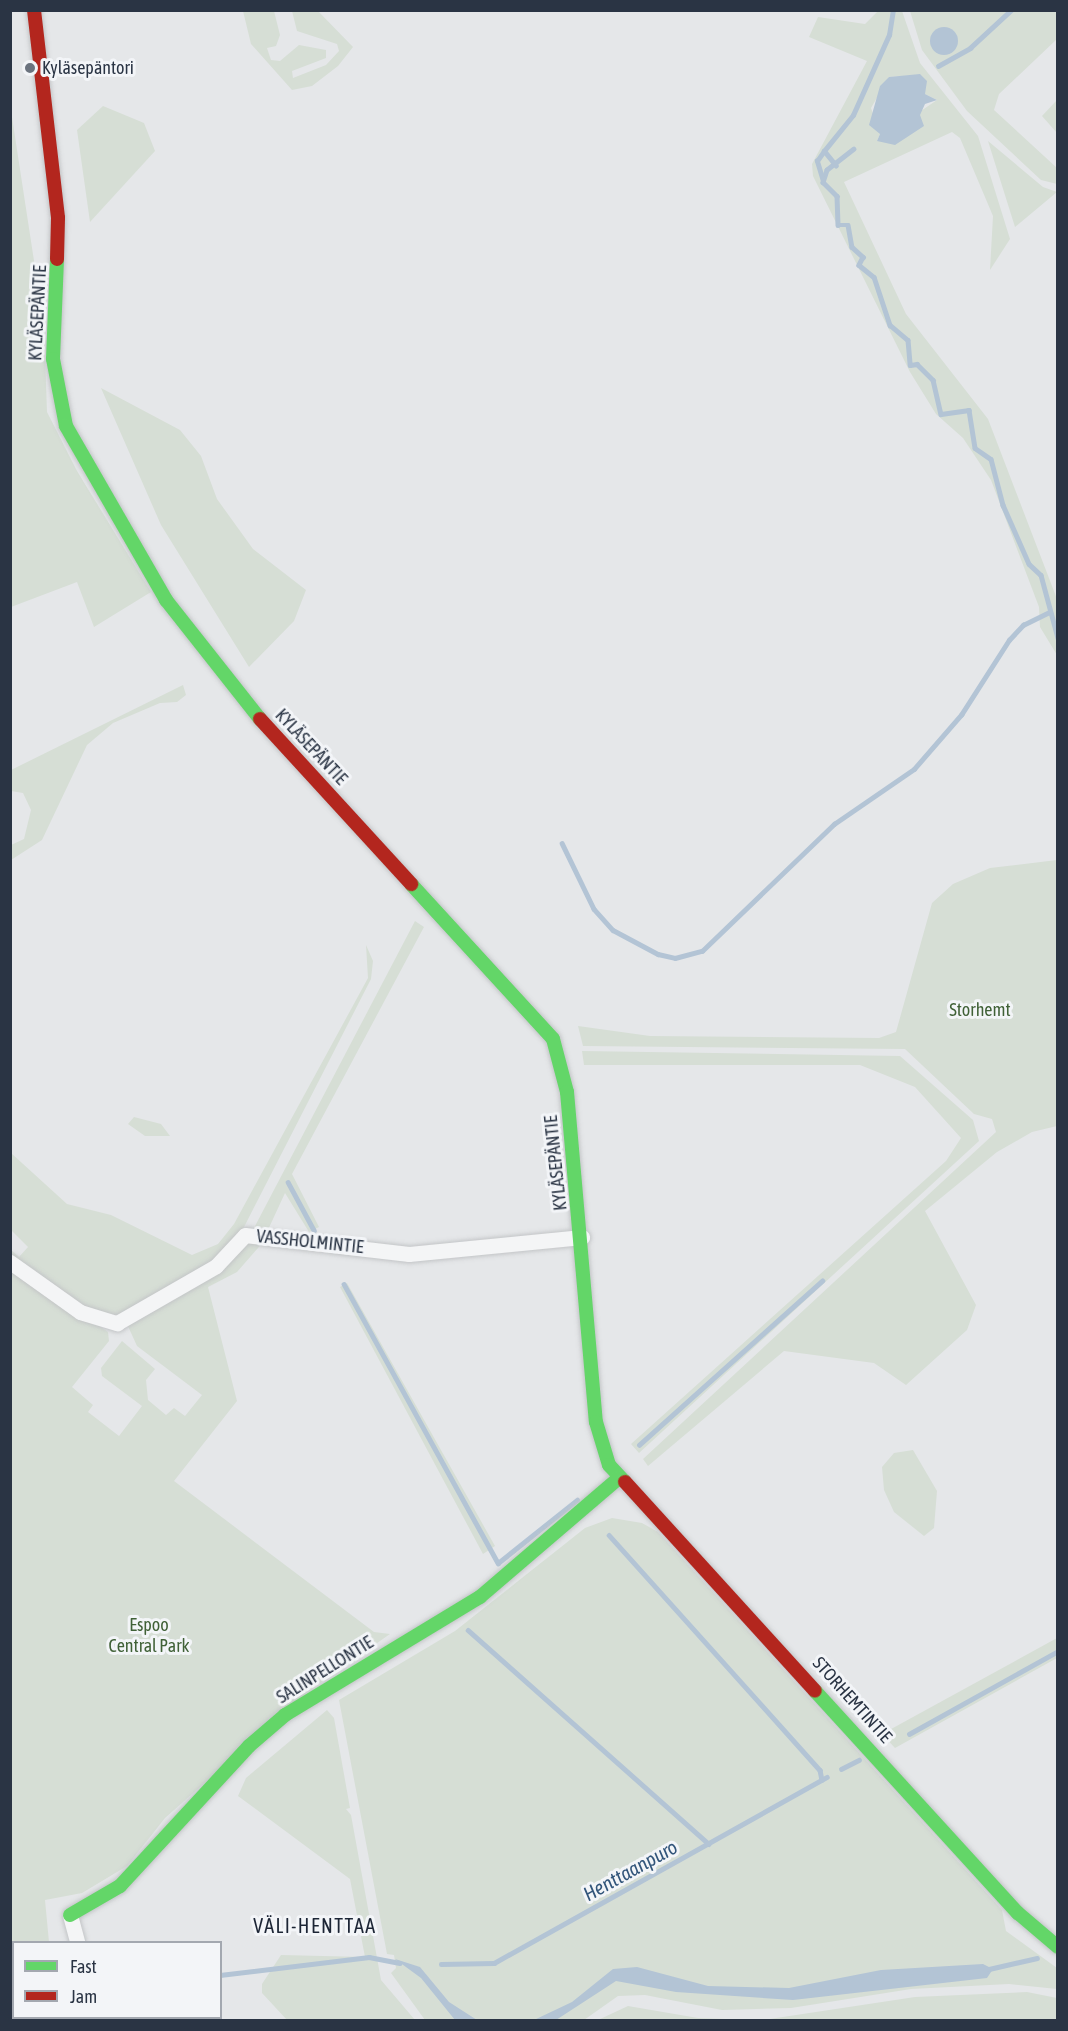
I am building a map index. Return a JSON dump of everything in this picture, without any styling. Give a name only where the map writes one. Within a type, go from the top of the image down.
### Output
[{"type":"main road","name":"KYLÄSEPÄNTIE","points":[[34,10],[58,218],[52,359],[66,426],[166,600],[212,664],[520,999],[553,1039],[563,1068],[582,1237],[596,1422],[605,1457],[619,1478]]},
{"type":"main road","name":"SALINPELLONTIE","points":[[70,1915],[120,1886],[249,1746],[285,1715],[480,1597],[619,1478]]},
{"type":"main road","name":"STORHEMTINTIE","points":[[619,1478],[759,1632],[807,1676],[1018,1913],[1058,1947]]},
{"type":"street","name":"VASSHOLMINTIE","points":[[10,1262],[80,1312],[117,1323],[216,1266],[245,1235],[410,1254],[582,1237]]},
{"type":"street","points":[[70,1915],[77,1941]]},
{"type":"green space","points":[[243,11],[274,11],[280,35],[276,46],[267,48],[271,60],[280,61],[299,45],[326,50],[326,58],[292,71],[293,78],[326,65],[339,51],[337,44],[297,31],[292,11],[318,11],[353,47],[338,66],[312,86],[292,90],[251,44]]},
{"type":"green space","points":[[878,11],[902,11],[920,63],[978,136],[1010,239],[990,270],[993,216],[960,138],[952,132],[844,182],[906,314],[988,419],[1057,599],[1057,655],[1040,627],[1039,607],[991,480],[963,438],[936,414],[910,372],[813,176],[812,164],[867,61],[809,37],[818,17],[865,24]],"holes":[[[920,75],[925,94],[937,100],[877,141],[880,134],[871,108],[889,77]]]},
{"type":"green space","points":[[910,11],[1057,11],[1057,39],[999,94],[994,110],[1057,168],[1057,184],[1041,180],[967,111],[922,50]]},
{"type":"green space","points":[[1057,100],[1057,133],[1042,116]]},
{"type":"green space","points":[[10,104],[44,326],[47,412],[77,471],[151,592],[94,627],[77,582],[11,607]]},
{"type":"green space","points":[[103,106],[144,123],[155,151],[90,222],[77,130]]},
{"type":"green space","points":[[988,141],[1043,187],[1057,192],[1015,227]]},
{"type":"green space","points":[[101,388],[180,430],[201,456],[217,499],[253,549],[306,590],[294,621],[249,667],[161,525]]},
{"type":"green space","points":[[183,685],[186,695],[177,702],[160,703],[113,723],[87,745],[42,840],[11,860],[11,845],[24,839],[31,810],[23,793],[11,791],[11,770]]},
{"type":"green space","name":"Storhemt","points":[[1057,860],[1057,1126],[1032,1132],[997,1152],[925,1211],[976,1305],[967,1330],[906,1385],[874,1363],[784,1351],[648,1466],[643,1459],[996,1132],[992,1119],[974,1114],[905,1049],[583,1046],[578,1026],[650,1036],[879,1038],[896,1032],[932,903],[953,884],[990,868]]},
{"type":"green space","points":[[415,921],[424,927],[292,1174],[319,1227],[309,1232],[285,1193],[267,1232],[253,1230]]},
{"type":"green space","points":[[366,945],[373,961],[371,979],[243,1229],[223,1254],[120,1315],[93,1314],[11,1255],[10,1249],[19,1257],[28,1247],[11,1230],[11,1153],[67,1204],[111,1215],[192,1255],[218,1244],[234,1224],[368,978]]},
{"type":"green space","points":[[582,1051],[900,1056],[973,1120],[979,1141],[639,1453],[631,1444],[946,1161],[961,1138],[915,1087],[860,1065],[584,1065]]},
{"type":"green space","points":[[134,1117],[161,1124],[170,1136],[145,1136],[128,1124]]},
{"type":"green space","name":"Espoo Central Park","points":[[265,1240],[237,1272],[208,1287],[237,1401],[174,1481],[374,1632],[390,1634],[306,1693],[165,1818],[127,1866],[82,1893],[45,1900],[49,1941],[12,1941],[12,2019],[82,2020],[11,2020],[10,1264],[108,1332],[109,1341],[72,1387],[93,1405],[88,1412],[119,1436],[142,1406],[102,1376],[101,1368],[122,1341],[155,1369],[146,1380],[148,1400],[166,1415],[174,1408],[185,1416],[202,1395],[137,1346],[127,1324],[244,1243]]},
{"type":"green space","points":[[347,1283],[495,1546],[483,1554],[340,1287]]},
{"type":"green space","points":[[913,1450],[937,1491],[934,1528],[924,1536],[894,1512],[884,1490],[882,1467],[894,1453]]},
{"type":"green space","points":[[612,1518],[642,1523],[658,1532],[1002,1910],[1006,1931],[1057,1968],[1057,1989],[1009,1984],[911,1989],[791,2008],[722,2010],[645,1995],[618,1996],[584,2020],[425,2020],[391,1973],[396,1968],[394,1955],[387,1954],[339,1700],[455,1631],[585,1528]]},
{"type":"green space","points":[[1057,1638],[1057,1658],[895,1748],[882,1734]]},
{"type":"green space","points":[[327,1710],[334,1718],[350,1808],[346,1809],[351,1815],[381,1980],[415,2020],[287,2020],[262,1993],[262,1984],[281,1955],[365,1957],[350,1879],[238,1796],[246,1778]]},
{"type":"green space","points":[[1027,1992],[1057,1998],[1057,2020],[763,2020],[915,1997]]},
{"type":"green space","points":[[628,2006],[698,2018],[754,2020],[598,2020]]},
{"type":"water","points":[[944,27],[954,31],[958,41],[954,51],[944,55],[934,51],[930,41],[934,31]]},
{"type":"water","points":[[920,74],[927,81],[925,94],[937,100],[925,104],[920,115],[924,126],[895,145],[877,141],[880,134],[869,125],[880,86],[889,77]]},
{"type":"water","points":[[395,1959],[420,1967],[449,2002],[477,2020],[455,2020],[421,1978]]},
{"type":"water","points":[[983,1964],[993,1969],[987,1978],[793,2000],[676,1992],[616,1981],[556,2020],[534,2020],[572,2002],[613,1969],[637,1967],[708,1986],[789,1988],[881,1970]]},
{"type":"waterway","points":[[836,166],[824,151],[853,115],[889,35],[893,10]]},
{"type":"waterway","points":[[938,66],[970,48],[1011,10]]},
{"type":"waterway","points":[[854,149],[827,170],[823,182],[837,196],[838,225],[848,225],[852,247],[863,257],[859,265],[874,277],[890,325],[908,340],[910,365],[917,364],[933,380],[941,414],[969,410],[975,448],[991,459],[1003,505],[1029,564],[1041,575],[1058,638]]},
{"type":"waterway","points":[[823,181],[817,161],[824,151]]},
{"type":"waterway","points":[[562,843],[594,909],[613,930],[658,954],[675,958],[702,951],[834,824],[914,769],[961,715],[1009,640],[1023,625],[1050,612]]},
{"type":"waterway","points":[[288,1182],[314,1230]]},
{"type":"waterway","points":[[639,1445],[822,1281]]},
{"type":"waterway","points":[[344,1284],[498,1563],[577,1500]]},
{"type":"waterway","points":[[609,1535],[820,1770],[822,1780]]},
{"type":"waterway","points":[[468,1630],[709,1844]]},
{"type":"waterway","name":"Henttaanpuro","points":[[909,1734],[1058,1651]]},
{"type":"waterway","name":"Henttaanpuro","points":[[841,1769],[859,1760]]},
{"type":"waterway","name":"Henttaanpuro","points":[[441,1964],[494,1963],[827,1777]]},
{"type":"waterway","name":"Henttaanpuro","points":[[222,1975],[369,1957],[399,1963]]},
{"type":"waterway","points":[[989,1969],[1037,1958]]},
{"type":"traffic: fast","points":[[57,259],[53,359],[66,426],[166,600],[260,719]]},
{"type":"traffic: fast","points":[[411,884],[553,1039],[567,1092],[596,1422],[609,1465],[625,1482]]},
{"type":"traffic: fast","points":[[70,1915],[120,1886],[249,1746],[285,1715],[480,1597],[619,1478]]},
{"type":"traffic: fast","points":[[815,1691],[1018,1913],[1058,1947]]},
{"type":"traffic: jam","points":[[34,10],[58,218],[57,259]]},
{"type":"traffic: jam","points":[[260,719],[411,884]]},
{"type":"traffic: jam","points":[[625,1482],[815,1691]]},
{"type":"place","name":"Kyläsepäntori","points":[[30,68]]},
{"type":"district","name":"VÄLI-HENTTAA","points":[[315,1925]]}]
